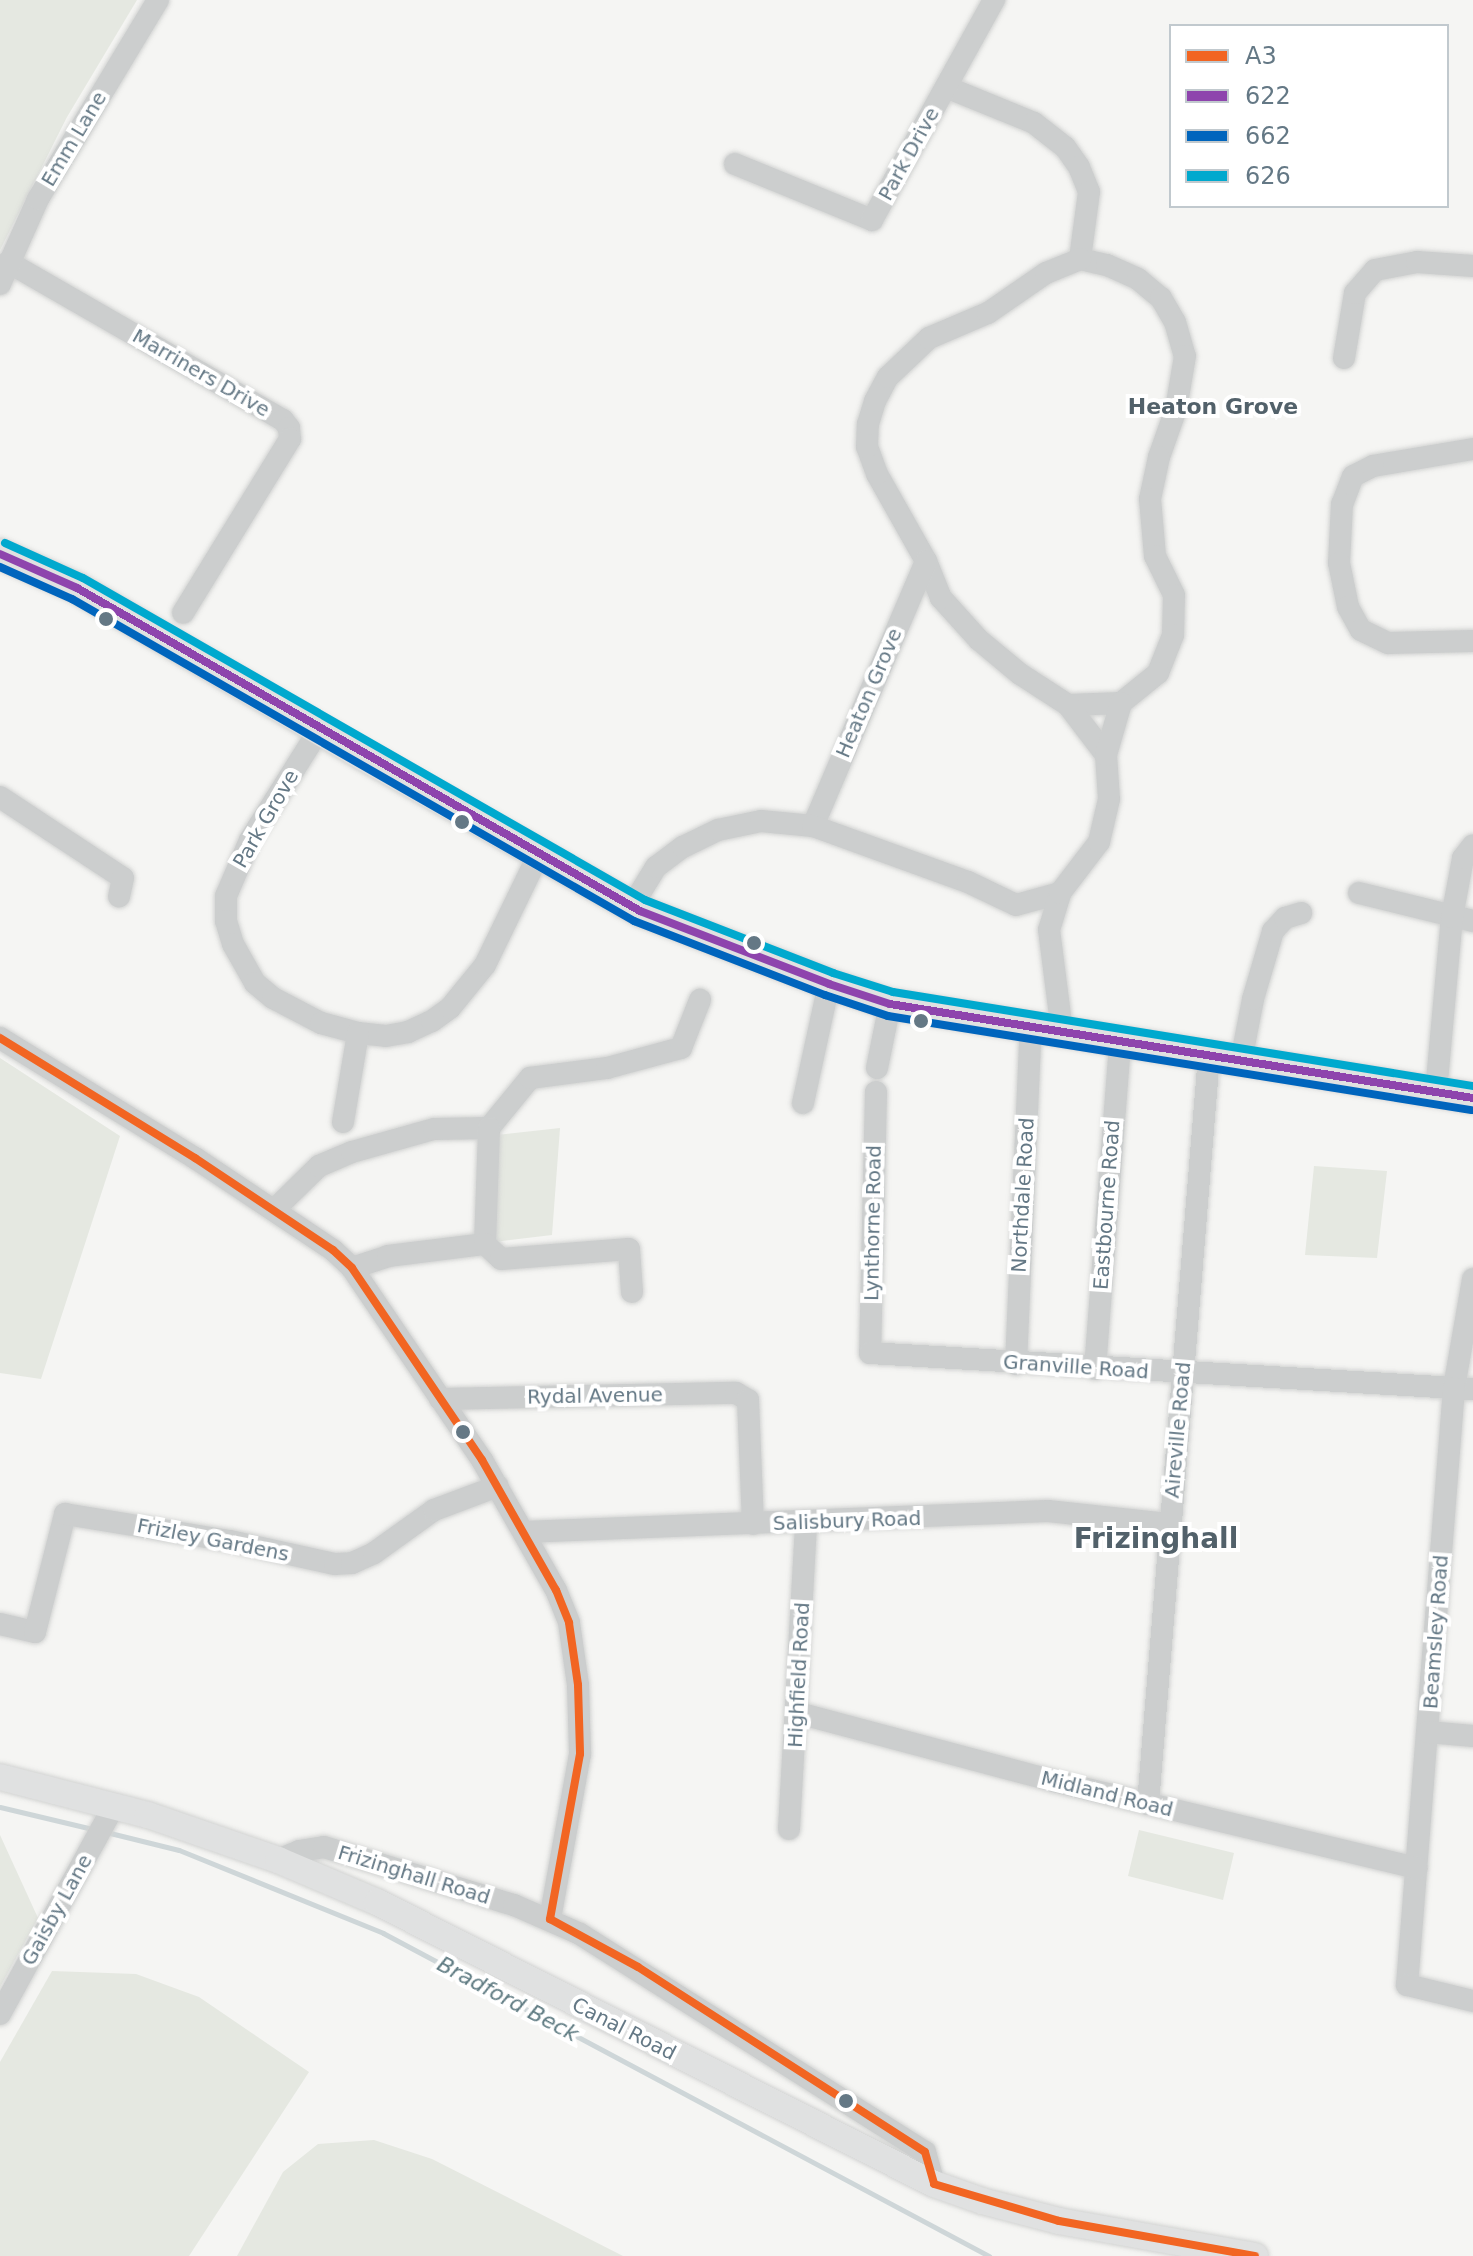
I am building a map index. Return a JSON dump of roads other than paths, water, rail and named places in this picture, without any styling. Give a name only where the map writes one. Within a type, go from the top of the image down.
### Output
[{"type":"highway","points":[[0,554],[77,588],[319,730],[632,906],[829,984],[890,1004],[1473,1098]]},
{"type":"main road","name":"Canal Road","points":[[0,1777],[104,1824],[278,1860],[377,1902],[934,2184],[982,2201],[1059,2221],[1255,2256]]},
{"type":"street","name":"Emm Lane","points":[[0,284],[38,199],[158,0]]},
{"type":"street","name":"Park Drive","points":[[735,164],[872,220],[994,0]]},
{"type":"street","points":[[946,87],[1034,123],[1065,147],[1079,167],[1089,192],[1080,259]]},
{"type":"street","points":[[1062,1031],[1049,930],[1060,893],[1099,842],[1109,799],[1106,755],[1121,703],[1158,673],[1173,635],[1174,595],[1155,556],[1150,499],[1159,457],[1176,409],[1185,356],[1175,322],[1161,298],[1138,279],[1107,265],[1080,259],[1046,273],[988,313],[929,338],[904,358],[875,401],[868,424],[867,447],[877,474],[926,561],[941,598],[979,640],[1020,674],[1068,705],[1106,755]]},
{"type":"street","name":"Marriners Drive","points":[[8,262],[283,420],[289,428],[290,439],[183,613]]},
{"type":"street","points":[[1344,358],[1355,293],[1375,270],[1417,262],[1473,266]]},
{"type":"street","points":[[1473,449],[1373,466],[1353,476],[1342,504],[1339,563],[1348,607],[1361,630],[1388,643],[1473,641]]},
{"type":"street","name":"Heaton Grove","points":[[813,826],[926,561]]},
{"type":"street","points":[[1068,705],[1121,703]]},
{"type":"street","name":"Park Grove","points":[[319,730],[236,867],[226,896],[226,921],[233,944],[255,983],[298,1012],[358,1033],[386,1036],[408,1032],[450,1008],[485,965],[539,854]]},
{"type":"street","points":[[0,797],[123,878],[119,897]]},
{"type":"street","points":[[632,906],[656,867],[683,847],[718,830],[761,821],[813,826],[968,882],[1016,905],[1049,930]]},
{"type":"street","points":[[1436,1092],[1463,919],[1463,858],[1473,845]]},
{"type":"street","points":[[1016,905],[1060,893]]},
{"type":"street","points":[[1359,893],[1463,919]]},
{"type":"street","points":[[1241,1061],[1253,999],[1273,931],[1285,918],[1301,913]]},
{"type":"street","points":[[803,1103],[829,984]]},
{"type":"street","points":[[632,1292],[629,1249],[501,1259],[485,1244],[489,1128],[530,1078],[607,1068],[681,1048],[700,1000]]},
{"type":"street","points":[[877,1068],[890,1004]]},
{"type":"street","name":"Northdale Road","points":[[1016,1364],[1031,1026]]},
{"type":"street","points":[[343,1122],[358,1033]]},
{"type":"street","points":[[0,1038],[275,1209],[352,1268],[498,1486],[556,1590],[569,1623],[578,1685],[580,1754],[574,1801],[550,1919]]},
{"type":"street","name":"Eastbourne Road","points":[[1095,1369],[1120,1041]]},
{"type":"street","name":"Aireville Road","points":[[1148,1804],[1209,1056]]},
{"type":"street","name":"Lynthorne Road","points":[[870,1353],[876,1092]]},
{"type":"street","points":[[275,1209],[319,1166],[352,1152],[434,1129],[489,1128]]},
{"type":"street","points":[[352,1268],[388,1256],[485,1244]]},
{"type":"street","name":"Beamsley Road","points":[[1473,1279],[1428,1732],[1407,1985],[1473,2001]]},
{"type":"street","name":"Granville Road","points":[[870,1353],[1095,1369],[1385,1381],[1464,1388]]},
{"type":"street","name":"Rydal Avenue","points":[[440,1399],[736,1393],[748,1400],[753,1524]]},
{"type":"street","name":"Frizley Gardens","points":[[0,1624],[35,1632],[65,1514],[230,1541],[335,1564],[352,1563],[374,1553],[434,1510],[498,1486]]},
{"type":"street","name":"Salisbury Road","points":[[524,1532],[1048,1511],[1170,1524]]},
{"type":"street","name":"Highfield Road","points":[[789,1829],[798,1713],[806,1522]]},
{"type":"street","name":"Midland Road","points":[[798,1713],[1148,1804],[1417,1868]]},
{"type":"street","points":[[1428,1732],[1473,1736]]},
{"type":"street","name":"Gaisby Lane","points":[[0,2014],[104,1824]]},
{"type":"street","name":"Frizinghall Road","points":[[278,1860],[299,1851],[324,1847],[550,1919],[638,1967],[925,2152],[934,2184]]},
{"type":"waterway","name":"Bradford Beck","points":[[0,1807],[92,1829]]},
{"type":"waterway","name":"Bradford Beck","points":[[106,1832],[179,1850],[383,1933],[989,2256]]},
{"type":"district","name":"Heaton Grove","points":[[1213,407]]},
{"type":"district","name":"Frizinghall","points":[[1156,1539]]}]
